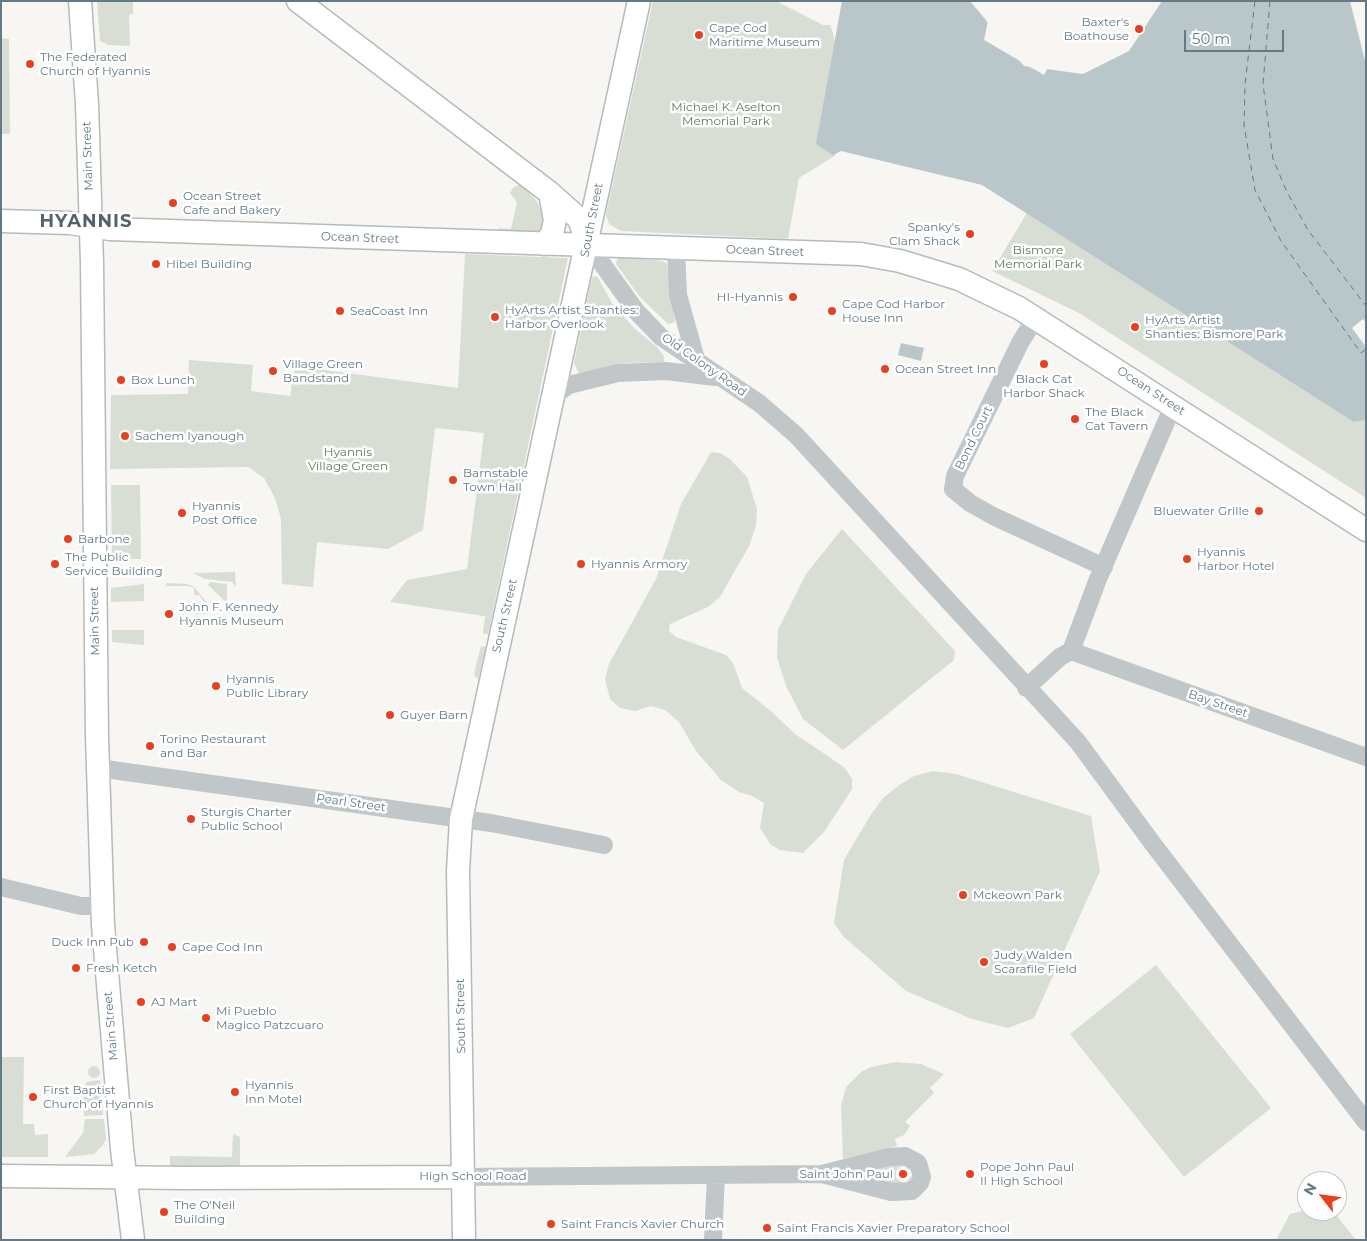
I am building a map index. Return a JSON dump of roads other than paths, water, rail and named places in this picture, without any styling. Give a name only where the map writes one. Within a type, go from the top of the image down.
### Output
[{"type":"main road","name":"Main Street","points":[[80,1],[87,104],[98,768],[103,906],[124,1177],[132,1240]]},
{"type":"main road","name":"Old Colony Road","points":[[298,1],[550,193],[579,219],[588,244]]},
{"type":"main road","name":"South Street","points":[[464,1240],[458,871],[461,819],[640,1]]},
{"type":"main road","points":[[544,244],[552,234],[555,220],[550,193]]},
{"type":"main road","name":"Ocean Street","points":[[1,221],[70,223],[90,228],[861,254],[900,261],[958,278],[1036,317],[1366,530]]},
{"type":"main road","name":"High School Road","points":[[1,1176],[463,1176]]},
{"type":"street","name":"Old Colony Road","points":[[588,244],[636,311],[661,337],[758,403],[796,435],[1026,688],[1078,742],[1159,852],[1366,1122]]},
{"type":"street","points":[[676,248],[678,295],[697,362]]},
{"type":"street","name":"Bond Court","points":[[1036,317],[1020,343],[955,476],[954,488],[970,503],[993,516],[1104,567]]},
{"type":"street","points":[[553,396],[569,385],[618,372],[666,371],[721,378]]},
{"type":"street","points":[[1026,688],[1060,657],[1071,651],[1104,567],[1173,406]]},
{"type":"street","name":"Bay Street","points":[[1071,651],[1366,757]]},
{"type":"street","name":"Pearl Street","points":[[98,768],[461,819],[572,837],[604,845]]},
{"type":"street","points":[[1,887],[81,906],[103,906]]},
{"type":"street","name":"High School Road","points":[[463,1176],[822,1174],[888,1157],[905,1156],[918,1163],[922,1177],[920,1183],[912,1191],[891,1192],[822,1174]]},
{"type":"street","points":[[713,1240],[716,1175]]},
{"type":"place","name":"Baxter's Boathouse","points":[[1139,29]]},
{"type":"place","name":"Cape Cod Maritime Museum","points":[[699,35]]},
{"type":"place","name":"The Federated Church of Hyannis","points":[[30,64]]},
{"type":"place","name":"Ocean Street Cafe and Bakery","points":[[173,203]]},
{"type":"place","name":"Spanky's Clam Shack","points":[[970,234]]},
{"type":"place","name":"Hibel Building","points":[[156,264]]},
{"type":"place","name":"HI-Hyannis","points":[[793,297]]},
{"type":"place","name":"SeaCoast Inn","points":[[340,311]]},
{"type":"place","name":"Cape Cod Harbor House Inn","points":[[832,311]]},
{"type":"place","name":"HyArts Artist Shanties: Harbor Overlook","points":[[495,317]]},
{"type":"place","name":"HyArts Artist Shanties: Bismore Park","points":[[1135,327]]},
{"type":"place","name":"Black Cat Harbor Shack","points":[[1044,364]]},
{"type":"place","name":"Ocean Street Inn","points":[[885,369]]},
{"type":"place","name":"Village Green Bandstand","points":[[273,371]]},
{"type":"place","name":"Box Lunch","points":[[121,380]]},
{"type":"place","name":"The Black Cat Tavern","points":[[1075,419]]},
{"type":"place","name":"Sachem Iyanough","points":[[125,436]]},
{"type":"place","name":"Barnstable Town Hall","points":[[453,480]]},
{"type":"place","name":"Bluewater Grille","points":[[1259,511]]},
{"type":"place","name":"Hyannis Post Office","points":[[182,513]]},
{"type":"place","name":"Barbone","points":[[68,539]]},
{"type":"place","name":"Hyannis Harbor Hotel","points":[[1187,559]]},
{"type":"place","name":"The Public Service Building","points":[[55,564]]},
{"type":"place","name":"Hyannis Armory","points":[[581,564]]},
{"type":"place","name":"John F. Kennedy Hyannis Museum","points":[[169,614]]},
{"type":"place","name":"Hyannis Public Library","points":[[216,686]]},
{"type":"place","name":"Guyer Barn","points":[[390,715]]},
{"type":"place","name":"Torino Restaurant and Bar","points":[[150,746]]},
{"type":"place","name":"Sturgis Charter Public School","points":[[191,819]]},
{"type":"place","name":"Mckeown Park","points":[[963,895]]},
{"type":"place","name":"Duck Inn Pub","points":[[144,942]]},
{"type":"place","name":"Cape Cod Inn","points":[[172,947]]},
{"type":"place","name":"Judy Walden Scarafile Field","points":[[984,962]]},
{"type":"place","name":"Fresh Ketch","points":[[76,968]]},
{"type":"place","name":"AJ Mart","points":[[141,1002]]},
{"type":"place","name":"Mi Pueblo Magico Patzcuaro","points":[[206,1018]]},
{"type":"place","name":"Hyannis Inn Motel","points":[[235,1092]]},
{"type":"place","name":"First Baptist Church of Hyannis","points":[[33,1097]]},
{"type":"place","name":"Saint John Paul","points":[[903,1174]]},
{"type":"place","name":"Pope John Paul II High School","points":[[970,1174]]},
{"type":"place","name":"The O'Neil Building","points":[[164,1212]]},
{"type":"place","name":"Saint Francis Xavier Church","points":[[551,1224]]},
{"type":"place","name":"Saint Francis Xavier Preparatory School","points":[[767,1228]]},
{"type":"district","name":"HYANNIS","points":[[86,222]]},
{"type":"park label","name":"Michael K. Aselton Memorial Park","points":[[726,114]]},
{"type":"park label","name":"Bismore Memorial Park","points":[[1038,257]]},
{"type":"park label","name":"Hyannis Village Green","points":[[348,459]]}]
